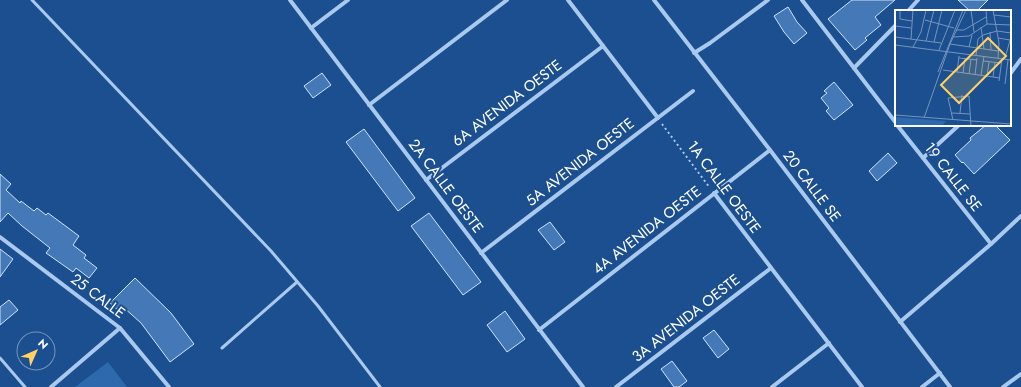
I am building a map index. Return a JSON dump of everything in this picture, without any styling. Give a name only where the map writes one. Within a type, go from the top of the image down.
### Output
[{"type":"street","name":"2A CALLE OESTE","points":[[290,0],[583,387]]},
{"type":"street","points":[[311,28],[348,0]]},
{"type":"street","points":[[369,105],[507,0]]},
{"type":"street","points":[[568,0],[658,118]]},
{"type":"street","name":"20 CALLE SE","points":[[654,0],[950,387]]},
{"type":"street","points":[[694,53],[768,0]]},
{"type":"street","name":"19 CALLE SE","points":[[802,0],[895,121]]},
{"type":"street","points":[[909,10],[918,0]]},
{"type":"street","points":[[854,68],[895,26]]},
{"type":"street","name":"6A AVENIDA OESTE","points":[[426,180],[603,46]]},
{"type":"street","points":[[1011,73],[1021,59]]},
{"type":"street","name":"5A AVENIDA OESTE","points":[[481,253],[694,90]]},
{"type":"street","name":"19 CALLE SE","points":[[899,126],[991,244]]},
{"type":"street","points":[[923,158],[958,126]]},
{"type":"street","name":"4A AVENIDA OESTE","points":[[539,330],[770,150]]},
{"type":"street","name":"1A CALLE OESTE","points":[[714,193],[862,387]]},
{"type":"street","points":[[900,322],[991,244],[1021,216]]},
{"type":"street","name":"25 CALLE","points":[[0,237],[120,328],[169,387]]},
{"type":"street","name":"3A AVENIDA OESTE","points":[[616,387],[771,268]]},
{"type":"street","points":[[51,387],[120,328]]},
{"type":"street","points":[[772,387],[829,343]]},
{"type":"street","points":[[922,387],[940,373]]},
{"type":"street","points":[[1003,387],[1021,374]]},
{"type":"lane","points":[[32,0],[270,250],[318,306],[380,387]]},
{"type":"lane","points":[[222,348],[297,282]]},
{"type":"lane","points":[[0,358],[25,387]]},
{"type":"path","name":"1A CALLE OESTE","points":[[658,118],[714,193]]},
{"type":"shaded area","points":[[108,362],[127,387],[75,387]]},
{"type":"building","points":[[852,0],[895,0],[875,17],[881,25],[865,38],[867,40],[855,50],[828,19]]},
{"type":"building","points":[[958,0],[988,0],[978,10],[969,10]]},
{"type":"building","points":[[788,7],[797,22],[807,33],[794,44],[774,16]]},
{"type":"building","points":[[322,73],[331,85],[313,98],[304,86]]},
{"type":"building","points":[[834,82],[853,105],[834,120],[826,111],[829,108],[821,98],[827,93],[824,91]]},
{"type":"building","points":[[985,126],[996,126],[1010,140],[974,174],[955,155],[971,140],[970,138]]},
{"type":"building","points":[[364,129],[415,198],[398,211],[346,142]]},
{"type":"building","points":[[888,153],[897,163],[877,181],[869,171]]},
{"type":"building","points":[[0,174],[11,184],[6,190],[20,203],[21,201],[34,211],[37,208],[46,215],[48,213],[79,236],[73,245],[86,255],[84,258],[97,268],[89,278],[76,268],[73,272],[46,253],[50,248],[8,213],[0,222]]},
{"type":"building","points":[[429,213],[481,282],[463,295],[411,226]]},
{"type":"building","points":[[550,222],[565,242],[554,250],[538,230]]},
{"type":"building","points":[[0,249],[13,259],[0,277]]},
{"type":"building","points":[[135,278],[171,313],[194,344],[170,362],[141,323],[122,306],[118,310],[110,303]]},
{"type":"building","points":[[9,300],[18,310],[0,325],[0,307]]},
{"type":"building","points":[[505,311],[525,339],[507,352],[487,325]]},
{"type":"building","points":[[714,330],[729,349],[718,358],[703,338]]},
{"type":"building","points":[[672,361],[687,381],[679,387],[674,387],[661,369]]}]
